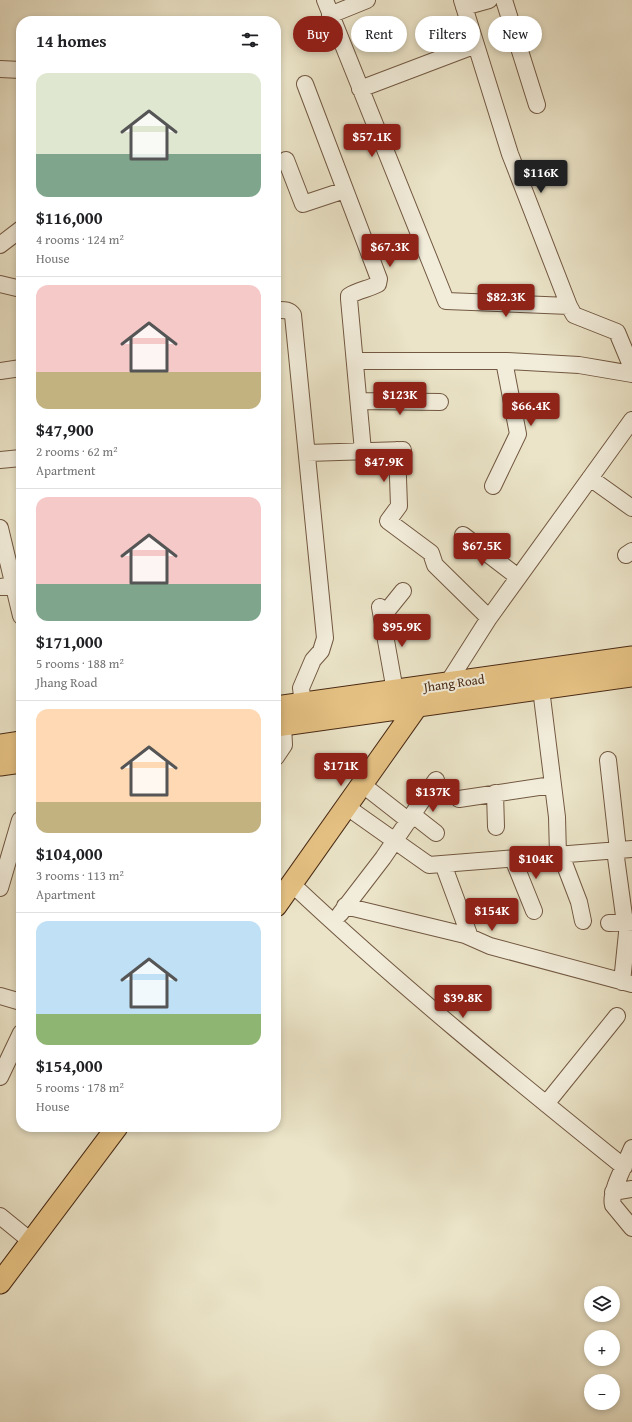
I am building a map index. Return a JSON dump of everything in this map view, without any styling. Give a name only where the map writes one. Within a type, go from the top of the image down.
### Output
[{"type":"main road","name":"Jhang Road","points":[[281,717],[303,704],[632,657]]},
{"type":"main road","name":"Jhang Road","points":[[281,719],[418,706],[632,676]]},
{"type":"main road","points":[[281,899],[418,706],[439,685]]},
{"type":"main road","points":[[0,745],[16,743]]},
{"type":"main road","points":[[0,764],[16,762]]},
{"type":"main road","points":[[0,1283],[113,1132]]},
{"type":"street","points":[[368,0],[328,7],[446,302],[569,306]]},
{"type":"street","points":[[467,16],[463,4],[489,0]]},
{"type":"street","points":[[504,0],[537,105]]},
{"type":"street","points":[[360,89],[458,52]]},
{"type":"street","points":[[478,52],[510,154],[569,306],[574,316],[617,332],[632,368]]},
{"type":"street","points":[[0,69],[16,70]]},
{"type":"street","points":[[305,84],[379,280],[378,284],[349,296],[363,451]]},
{"type":"street","points":[[286,160],[303,204],[345,190]]},
{"type":"street","points":[[0,245],[16,232]]},
{"type":"street","points":[[0,284],[16,288]]},
{"type":"street","points":[[281,310],[286,310],[293,315],[325,638],[321,651],[313,660],[301,688],[303,704]]},
{"type":"street","points":[[356,361],[504,361],[578,365],[632,374]]},
{"type":"street","points":[[493,486],[518,434],[504,361]]},
{"type":"street","points":[[0,371],[16,369]]},
{"type":"street","points":[[359,402],[440,402]]},
{"type":"street","points":[[439,685],[632,420]]},
{"type":"street","points":[[307,453],[400,450],[399,506],[388,521],[432,553],[435,565],[489,618]]},
{"type":"street","points":[[0,460],[16,458]]},
{"type":"street","points":[[590,478],[632,508]]},
{"type":"street","points":[[0,528],[16,599]]},
{"type":"street","points":[[463,535],[518,577]]},
{"type":"street","points":[[395,691],[381,612],[403,591]]},
{"type":"street","points":[[541,689],[560,855],[579,902],[583,921]]},
{"type":"street","points":[[281,732],[284,745],[281,750]]},
{"type":"street","points":[[345,906],[470,937],[490,946],[627,983],[628,923],[622,850],[608,760]]},
{"type":"street","points":[[333,923],[395,841],[436,780]]},
{"type":"street","points":[[363,785],[411,818],[436,833]]},
{"type":"street","points":[[459,799],[552,785]]},
{"type":"street","points":[[495,793],[496,827]]},
{"type":"street","points":[[347,807],[429,865],[622,850]]},
{"type":"street","points":[[0,888],[16,834]]},
{"type":"street","points":[[513,859],[534,912]]},
{"type":"street","points":[[443,864],[470,937]]},
{"type":"street","points":[[292,884],[333,923],[468,1041],[624,1167]]},
{"type":"street","points":[[608,923],[628,923]]},
{"type":"street","points":[[0,996],[16,1001]]},
{"type":"street","points":[[546,1104],[617,1016]]},
{"type":"street","points":[[0,1077],[16,1043]]},
{"type":"street","points":[[632,1148],[611,1200],[613,1205],[632,1228]]},
{"type":"street","points":[[613,1192],[632,1189]]},
{"type":"street","points":[[0,1216],[32,1242]]}]
